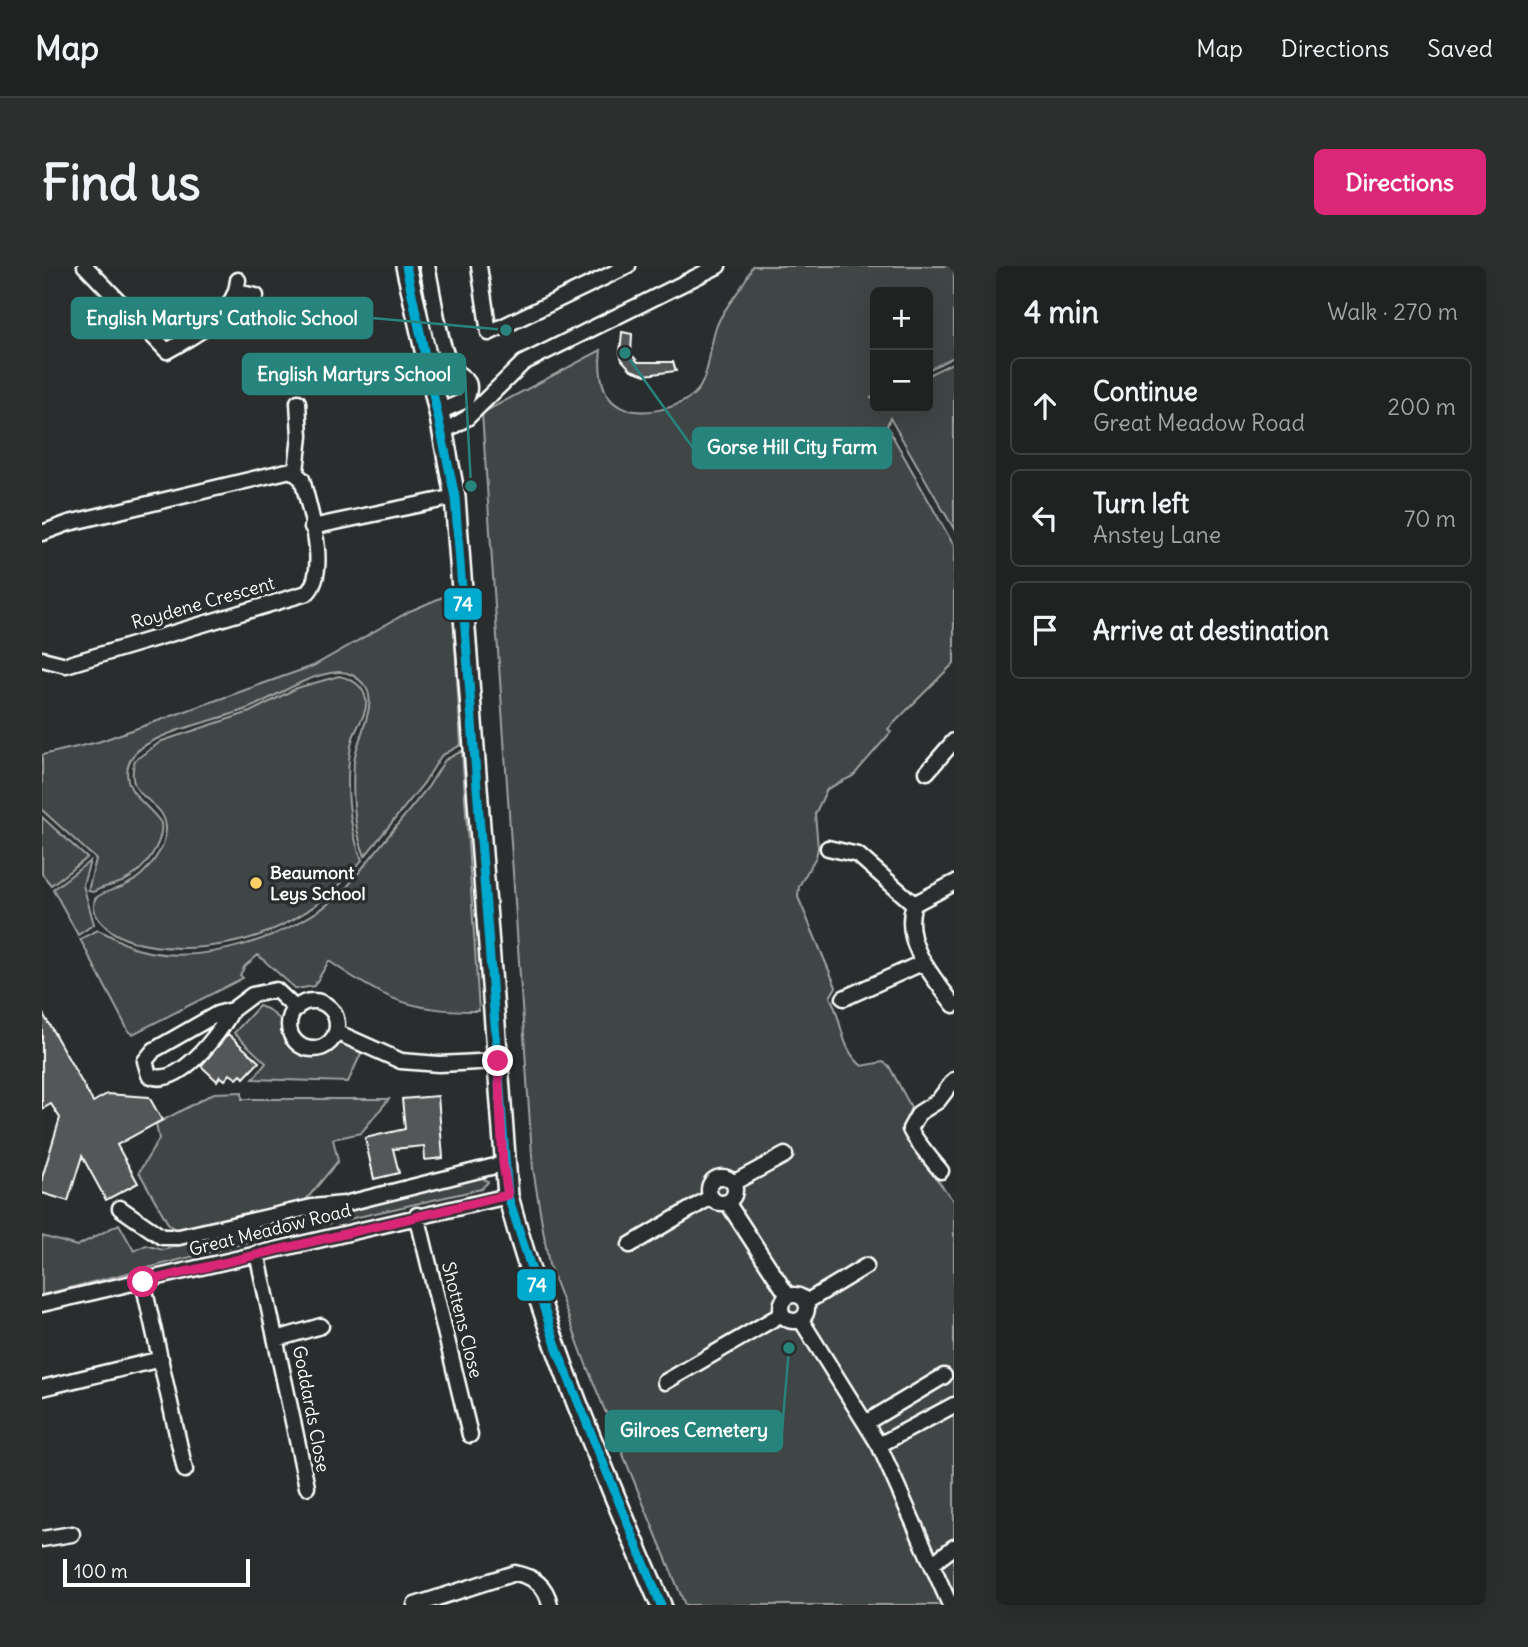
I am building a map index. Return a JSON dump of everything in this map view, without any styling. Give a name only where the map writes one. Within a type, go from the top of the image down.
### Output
[{"type":"main road","points":[[406,266],[455,497],[498,1061],[503,1164],[508,1195],[538,1303],[604,1473],[661,1605]]},
{"type":"street","points":[[85,266],[167,351],[220,315],[237,286],[256,296]]},
{"type":"street","points":[[427,266],[450,365],[468,380],[470,390],[466,400],[439,412]]},
{"type":"street","points":[[479,266],[489,333],[628,266]]},
{"type":"street","points":[[443,432],[467,418],[523,363],[718,266]]},
{"type":"street","points":[[42,533],[69,523],[192,492],[284,470],[296,471],[300,436],[298,402]]},
{"type":"street","name":"Roydene Crescent","points":[[42,659],[66,665],[307,593],[314,586],[319,566],[302,479],[296,471]]},
{"type":"street","points":[[312,527],[455,497]]},
{"type":"street","points":[[927,772],[954,741]]},
{"type":"street","points":[[828,848],[858,855],[914,904]]},
{"type":"street","points":[[914,904],[954,883]]},
{"type":"street","points":[[914,904],[911,929],[924,962],[954,1005]]},
{"type":"street","points":[[844,998],[924,962]]},
{"type":"street","points":[[232,1010],[224,1026],[183,1069],[167,1078],[157,1079],[149,1075],[145,1062],[154,1050],[205,1021],[232,1010],[252,995],[276,990],[296,1009]]},
{"type":"street","points":[[313,1001],[328,1006],[337,1020],[336,1032],[324,1046],[317,1048],[302,1045],[290,1027],[296,1009],[313,1001]]},
{"type":"street","points":[[336,1032],[401,1061],[439,1064],[498,1061]]},
{"type":"street","points":[[941,1171],[911,1134],[912,1124],[919,1113],[938,1101],[954,1080]]},
{"type":"street","points":[[733,1183],[785,1154]]},
{"type":"street","points":[[120,1208],[162,1237],[179,1237],[312,1207],[344,1204],[503,1164]]},
{"type":"street","points":[[726,1178],[733,1183],[735,1192],[727,1202],[719,1203],[711,1197],[709,1187],[713,1180],[726,1178]]},
{"type":"street","name":"Great Meadow Road","points":[[42,1304],[508,1195]]},
{"type":"street","points":[[630,1245],[711,1197]]},
{"type":"street","points":[[727,1202],[788,1296]]},
{"type":"street","name":"Shottens Close","points":[[417,1215],[470,1435]]},
{"type":"street","name":"Goddards Close","points":[[257,1253],[307,1486]]},
{"type":"street","points":[[806,1302],[866,1266]]},
{"type":"street","points":[[143,1282],[185,1470]]},
{"type":"street","points":[[788,1296],[800,1296],[806,1302],[806,1314],[801,1320],[792,1321],[782,1314],[781,1306],[788,1296]]},
{"type":"street","points":[[665,1382],[782,1314]]},
{"type":"street","points":[[801,1320],[867,1422],[950,1605]]},
{"type":"street","name":"Goddards Close","points":[[277,1339],[321,1326]]},
{"type":"street","points":[[42,1388],[161,1359]]},
{"type":"street","points":[[867,1422],[944,1376]]},
{"type":"street","points":[[878,1445],[954,1405]]},
{"type":"street","points":[[42,1539],[72,1534]]},
{"type":"street","points":[[932,1564],[954,1547]]},
{"type":"street","points":[[415,1605],[515,1573],[528,1576],[541,1584],[550,1605]]},
{"type":"shaded area","points":[[752,266],[954,266],[954,357],[933,368],[933,287],[870,287],[870,413],[933,413],[933,372],[954,362],[954,529],[890,418],[887,426],[954,546],[954,663],[888,729],[891,732],[853,776],[827,789],[815,814],[818,848],[816,857],[799,886],[798,897],[836,987],[830,997],[849,1050],[862,1066],[883,1062],[889,1066],[911,1107],[903,1128],[904,1135],[954,1202],[954,1605],[685,1605],[587,1367],[549,1265],[533,1169],[482,413],[601,350],[600,370],[603,384],[608,396],[621,407],[632,410],[658,410],[683,402],[700,387],[717,325]]},
{"type":"shaded area","points":[[452,593],[461,745],[441,756],[424,783],[365,856],[356,822],[353,774],[368,712],[369,693],[356,677],[338,672],[314,677],[237,713],[173,732],[139,750],[128,766],[129,784],[161,823],[159,840],[145,864],[131,877],[93,892],[88,891],[96,859],[42,810],[42,755],[98,742],[313,666],[410,611]]},
{"type":"shaded area","points":[[339,676],[360,687],[366,700],[363,716],[352,741],[348,770],[353,832],[362,860],[341,883],[319,903],[294,919],[265,933],[227,944],[181,948],[157,946],[136,942],[117,934],[102,923],[95,912],[95,899],[103,893],[124,886],[142,874],[159,852],[165,836],[164,818],[134,784],[135,760],[162,741],[250,712],[297,688]]},
{"type":"shaded area","points":[[462,751],[479,1011],[435,1009],[399,1001],[366,985],[329,961],[314,986],[296,989],[258,955],[245,966],[240,975],[243,978],[133,1034],[129,1032],[80,939],[98,930],[137,949],[163,954],[190,954],[246,944],[299,922],[343,892],[428,787],[445,760]]},
{"type":"shaded area","points":[[42,817],[87,858],[51,885],[42,874]]},
{"type":"shaded area","points":[[90,861],[83,885],[94,924],[78,935],[53,889]]},
{"type":"shaded area","points":[[259,1006],[285,1023],[289,1042],[305,1054],[318,1054],[346,1042],[363,1049],[348,1082],[253,1079],[266,1063],[234,1033]]},
{"type":"shaded area","points":[[242,1092],[242,1099],[389,1099],[361,1133],[333,1139],[338,1161],[305,1201],[176,1230],[169,1225],[139,1172],[159,1139],[156,1124],[214,1093]]},
{"type":"shaded area","points":[[480,1176],[488,1182],[481,1189],[323,1225],[315,1222],[320,1214]]},
{"type":"shaded area","points":[[269,1222],[293,1224],[296,1230],[42,1295],[42,1236],[77,1246],[119,1224],[134,1251],[146,1245],[163,1250]]},
{"type":"building","points":[[622,332],[632,334],[631,354],[638,362],[673,362],[676,371],[645,375],[631,370],[622,360],[620,353]]},
{"type":"building","points":[[42,1012],[93,1102],[107,1094],[149,1097],[162,1120],[117,1145],[138,1183],[106,1200],[82,1156],[68,1201],[42,1193],[42,1178],[60,1118],[51,1104],[42,1109]]},
{"type":"building","points":[[228,1034],[259,1062],[244,1078],[241,1075],[237,1079],[230,1074],[225,1080],[220,1076],[217,1081],[201,1066]]},
{"type":"building","points":[[438,1096],[443,1158],[425,1160],[424,1146],[393,1149],[399,1173],[374,1179],[365,1138],[405,1129],[402,1099]]},
{"type":"transit line","name":"74","points":[[406,266],[455,497],[508,1196],[558,1352],[661,1605]]},
{"type":"place","name":"English Martyrs' Catholic School","points":[[506,330]]},
{"type":"place","name":"Gorse Hill City Farm","points":[[625,353]]},
{"type":"place","name":"English Martyrs School","points":[[471,486]]},
{"type":"place","name":"Beaumont Leys School","points":[[256,883]]},
{"type":"place","name":"Gilroes Cemetery","points":[[789,1348]]},
{"type":"route","points":[[143,1282],[338,1233],[508,1195],[503,1164],[498,1061]]}]
